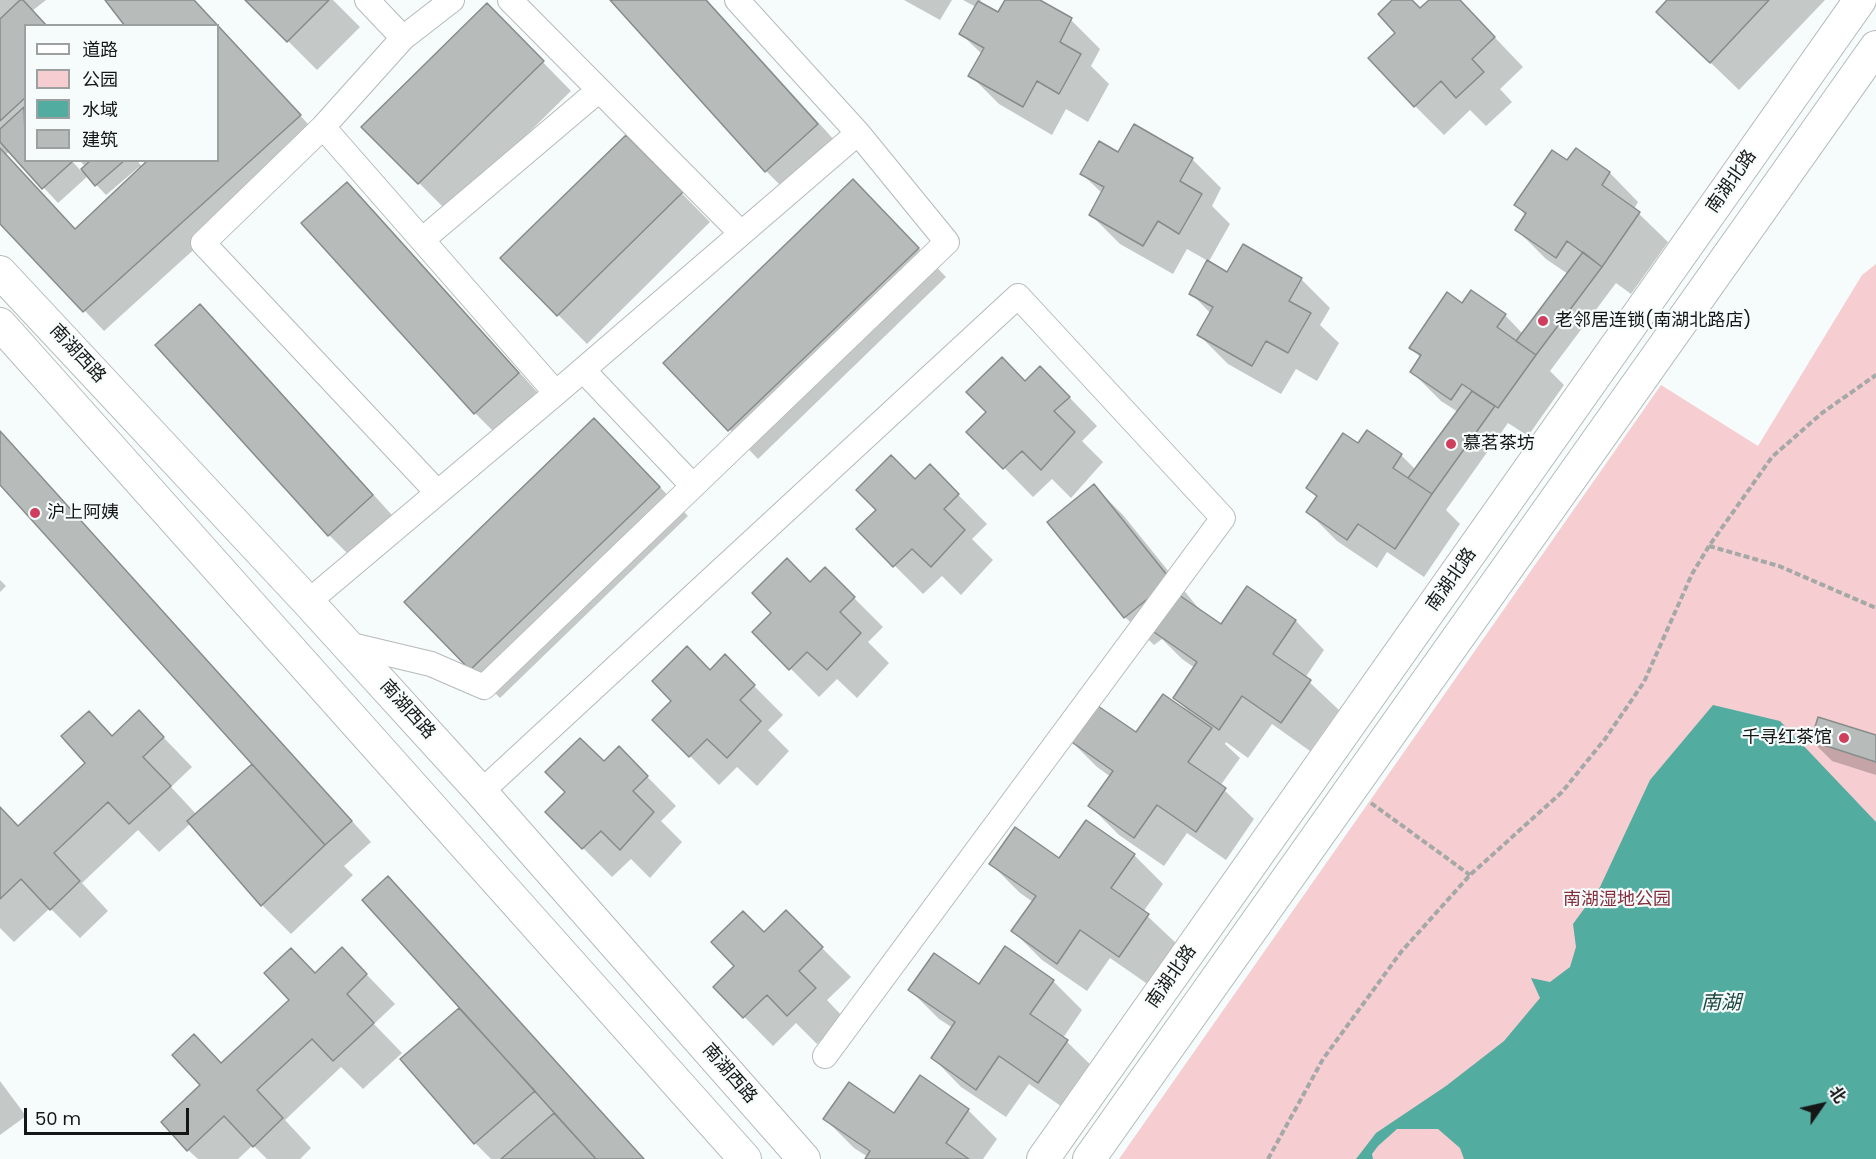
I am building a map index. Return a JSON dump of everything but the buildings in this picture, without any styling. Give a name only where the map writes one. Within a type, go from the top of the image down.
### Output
[{"type":"main road","name":"南湖北路","points":[[1043,1159],[1860,0]]},
{"type":"main road","name":"南湖北路","points":[[1089,1159],[1876,47]]},
{"type":"main road","name":"南湖西路","points":[[0,272],[482,792],[804,1159]]},
{"type":"main road","name":"南湖西路","points":[[0,324],[745,1159]]},
{"type":"street","points":[[367,0],[403,38]]},
{"type":"street","points":[[437,492],[203,243],[323,127],[403,38],[452,0]]},
{"type":"street","points":[[510,0],[741,233]]},
{"type":"street","points":[[347,644],[431,664],[484,687],[947,243],[858,133],[736,0]]},
{"type":"street","points":[[422,240],[599,90]]},
{"type":"street","points":[[323,127],[556,393]]},
{"type":"street","points":[[308,602],[583,370],[858,133]]},
{"type":"street","points":[[482,792],[1018,296],[1222,518],[825,1056]]},
{"type":"street","points":[[583,370],[693,486]]},
{"type":"path","points":[[1268,1159],[1323,1059],[1401,952],[1470,875],[1562,792],[1605,740],[1644,682],[1692,574],[1708,546],[1772,457],[1822,413],[1876,375]]},
{"type":"path","points":[[1708,546],[1779,566],[1876,608]]},
{"type":"path","points":[[1350,788],[1470,875]]},
{"type":"green space","name":"南湖湿地公园","points":[[1876,264],[1876,1159],[1119,1159],[1661,385],[1758,446],[1862,275]]},
{"type":"water","name":"南湖","points":[[1713,705],[1780,721],[1876,822],[1876,1159],[1464,1159],[1460,1148],[1438,1129],[1397,1129],[1378,1146],[1372,1154],[1373,1159],[1356,1159],[1376,1133],[1446,1086],[1504,1041],[1540,998],[1531,978],[1550,982],[1570,967],[1576,947],[1573,924],[1600,887],[1650,780]]},
{"type":"place","name":"老邻居连锁(南湖北路店)","points":[[1543,321]]},
{"type":"place","name":"慕茗茶坊","points":[[1451,444]]},
{"type":"place","name":"沪上阿姨","points":[[35,513]]},
{"type":"place","name":"千寻红茶馆","points":[[1844,738]]}]
